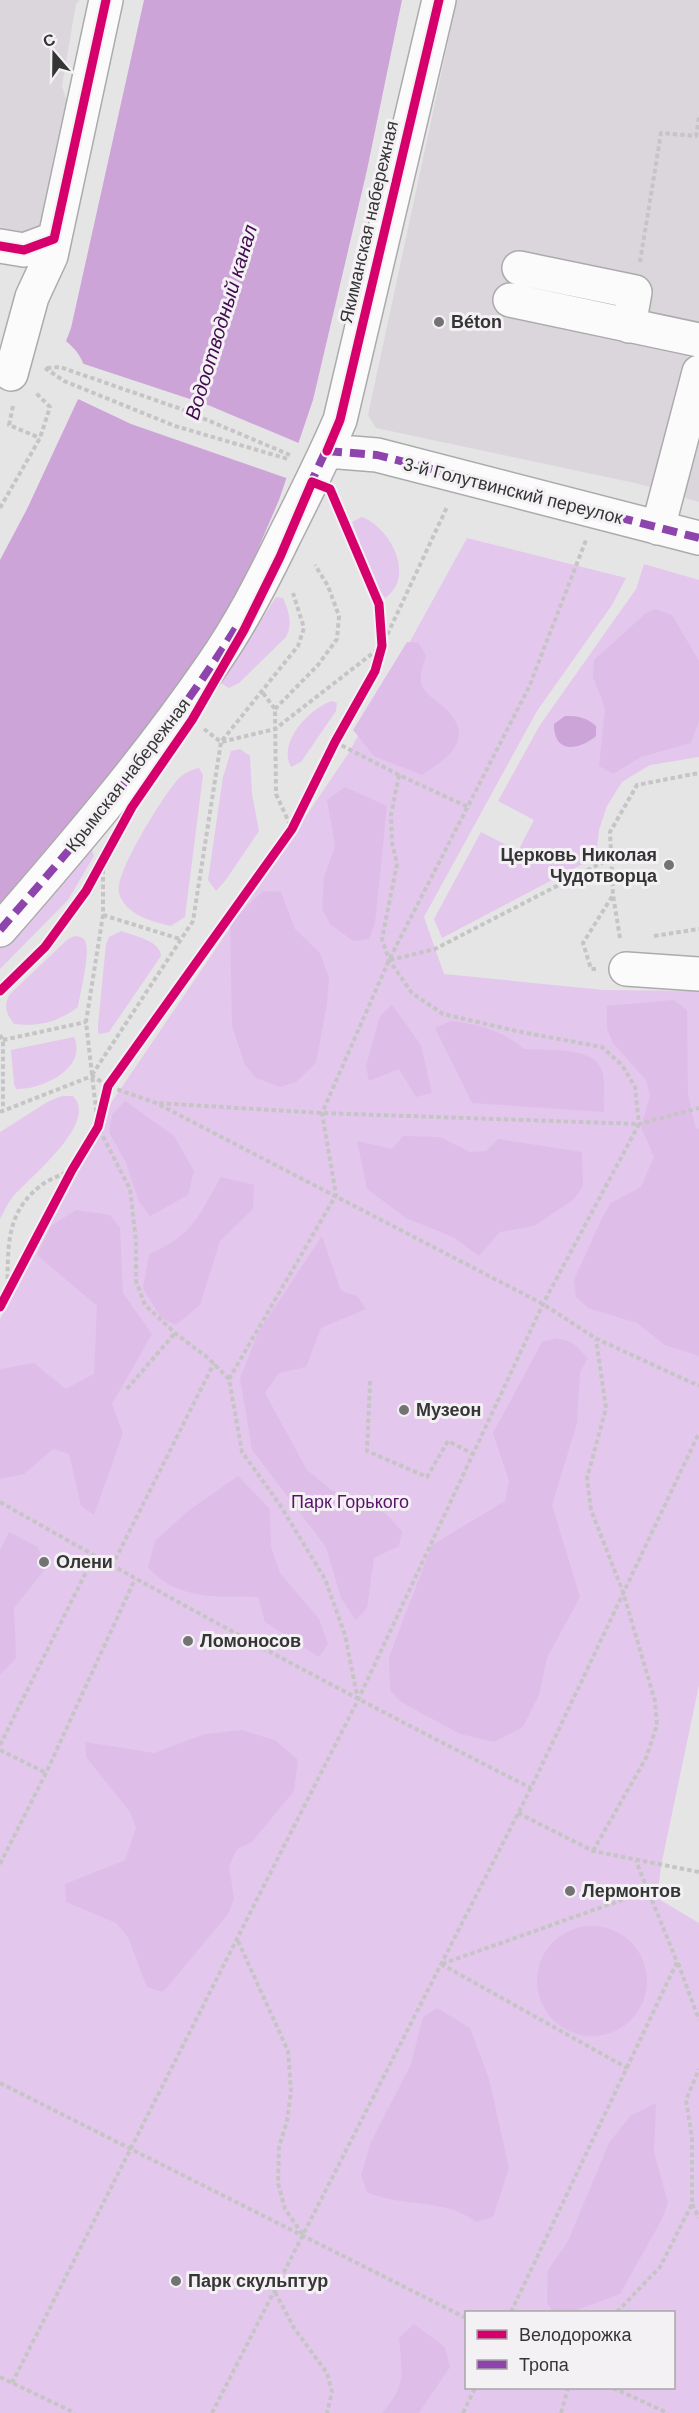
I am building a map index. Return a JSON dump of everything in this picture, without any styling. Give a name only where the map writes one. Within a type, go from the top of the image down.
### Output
[{"type":"street","points":[[12,389],[32,297],[51,256],[106,0]]},
{"type":"street","name":"Якиманская набережная","points":[[327,451],[342,410],[439,0]]},
{"type":"street","points":[[0,246],[24,250],[54,239]]},
{"type":"street","points":[[519,268],[635,292],[628,326]]},
{"type":"street","points":[[510,300],[699,340]]},
{"type":"street","points":[[658,528],[699,372]]},
{"type":"street","name":"3-й Голутвинский переулок","points":[[327,451],[377,455],[699,538]]},
{"type":"street","name":"Крымская набережная","points":[[0,930],[86,831],[213,664],[247,610],[327,451]]},
{"type":"street","points":[[626,969],[699,974]]},
{"type":"path","points":[[635,292],[661,133],[696,136],[699,117]]},
{"type":"path","points":[[60,367],[181,409],[293,457],[175,426],[64,381],[44,368],[60,367]]},
{"type":"path","points":[[12,389],[9,425],[40,438]]},
{"type":"path","points":[[0,508],[40,438],[50,407],[40,394]]},
{"type":"path","points":[[377,663],[382,646],[461,477]]},
{"type":"path","points":[[229,1378],[336,1195],[322,1113],[389,960],[530,687],[597,512]]},
{"type":"path","points":[[275,709],[318,665],[337,639],[339,616],[328,586],[315,565]]},
{"type":"path","points":[[0,1035],[3,1040],[1,1111],[92,1076],[193,921],[221,742],[298,646],[304,628],[291,588]]},
{"type":"path","points":[[381,625],[382,646]]},
{"type":"path","points":[[221,742],[275,729],[382,646]]},
{"type":"path","points":[[262,693],[275,709],[276,794],[289,833]]},
{"type":"path","points":[[331,751],[341,731]]},
{"type":"path","points":[[335,741],[399,775],[468,807]]},
{"type":"path","points":[[613,895],[583,943],[591,969],[626,969],[613,895],[610,832],[637,785],[699,773]]},
{"type":"path","points":[[12,2383],[238,1941],[358,1700],[543,1304],[639,1124],[635,1087],[622,1065],[602,1047],[443,1014],[412,993],[389,960],[382,939],[397,864],[392,842],[391,815],[399,775]]},
{"type":"path","points":[[289,833],[297,819]]},
{"type":"path","points":[[92,881],[105,856]]},
{"type":"path","points":[[105,856],[104,915],[86,1022],[95,1131],[130,1189],[136,1241],[136,1281],[145,1305],[229,1378],[242,1452],[280,1505],[325,1579],[345,1635],[358,1700]]},
{"type":"path","points":[[389,960],[435,949],[611,858]]},
{"type":"path","points":[[104,915],[180,939]]},
{"type":"path","points":[[643,938],[699,929]]},
{"type":"path","points":[[3,1040],[86,1022]]},
{"type":"path","points":[[92,1076],[108,1086],[156,1103],[543,1304],[596,1338],[699,1386]]},
{"type":"path","points":[[95,1131],[108,1086],[115,1077]]},
{"type":"path","points":[[156,1103],[322,1113],[639,1124],[699,1108]]},
{"type":"path","points":[[67,1180],[75,1166]]},
{"type":"path","points":[[5,1297],[10,1228],[20,1206],[40,1186],[75,1166]]},
{"type":"path","points":[[5,1297],[18,1273]]},
{"type":"path","points":[[127,1389],[175,1333]]},
{"type":"path","points":[[593,1851],[646,1758],[657,1725],[655,1701],[623,1592],[591,1510],[587,1478],[606,1408],[596,1338]]},
{"type":"path","points":[[112,1566],[214,1363]]},
{"type":"path","points":[[370,1381],[368,1451],[427,1477],[448,1441],[473,1454]]},
{"type":"path","points":[[212,2413],[531,1788],[699,1434]]},
{"type":"path","points":[[0,1502],[135,1579],[358,1700],[531,1788]]},
{"type":"path","points":[[0,1745],[94,1556]]},
{"type":"path","points":[[0,1864],[46,1773],[135,1579]]},
{"type":"path","points":[[0,1750],[46,1773]]},
{"type":"path","points":[[518,1813],[593,1851],[699,1872]]},
{"type":"path","points":[[636,1861],[699,2020]]},
{"type":"path","points":[[441,1964],[647,1891]]},
{"type":"path","points":[[238,1941],[288,2051],[291,2091],[287,2121],[279,2147],[278,2183],[285,2210],[303,2236]]},
{"type":"path","points":[[512,2311],[677,1962]]},
{"type":"path","points":[[441,1964],[627,2068]]},
{"type":"path","points":[[699,2069],[686,2100],[692,2139],[692,2204],[699,2218]]},
{"type":"path","points":[[0,2083],[465,2317]]},
{"type":"path","points":[[619,2311],[660,2267],[692,2204]]},
{"type":"path","points":[[274,2291],[294,2328],[327,2373],[332,2392],[327,2413]]},
{"type":"path","points":[[0,2377],[75,2413]]},
{"type":"path","points":[[463,2413],[475,2389]]},
{"type":"path","points":[[561,2413],[568,2389]]},
{"type":"path","points":[[616,2389],[668,2413]]},
{"type":"shaded area","points":[[0,0],[80,0],[76,4],[62,86],[68,105],[40,239],[0,234]]},
{"type":"shaded area","points":[[457,0],[699,0],[699,502],[639,484],[376,428],[368,415]]},
{"type":"green space","points":[[362,517],[382,531],[396,554],[399,578],[394,589],[385,598],[376,587],[352,522]]},
{"type":"green space","name":"Парк Горького","points":[[467,538],[626,578],[612,605],[537,711],[424,917],[444,974],[604,990],[699,991],[699,1685],[661,1866],[657,1898],[699,1923],[699,2413],[0,2413],[0,1319],[111,1103],[348,754]]},
{"type":"green space","points":[[644,564],[699,580],[699,757],[650,765],[622,782],[607,806],[599,830],[596,857],[442,938],[434,919],[481,832],[518,851],[534,820],[498,801],[540,725],[636,589]]},
{"type":"green space","points":[[276,597],[283,598],[288,613],[290,623],[286,637],[239,683],[229,688],[221,683]]},
{"type":"green space","points":[[655,609],[672,615],[699,661],[699,721],[691,743],[641,757],[613,774],[599,766],[605,708],[593,677],[594,660],[646,613]]},
{"type":"green space","points":[[407,642],[419,643],[426,656],[421,676],[423,688],[454,718],[458,728],[459,737],[450,754],[422,775],[374,756],[353,730]]},
{"type":"green space","points":[[332,701],[337,703],[336,711],[301,762],[291,767],[288,747],[298,727],[314,711]]},
{"type":"green space","points":[[240,749],[250,756],[252,794],[259,831],[216,891],[208,880],[223,777],[231,751]]},
{"type":"green space","points":[[199,768],[203,775],[185,917],[171,926],[140,916],[127,907],[119,893],[120,883],[124,869],[141,834],[162,801],[180,777]]},
{"type":"green space","points":[[345,787],[387,806],[375,923],[369,939],[353,941],[330,924],[322,909],[324,877],[335,846],[327,800]]},
{"type":"green space","points":[[92,850],[94,856],[68,900],[0,969],[0,942],[82,851]]},
{"type":"green space","points":[[263,891],[281,892],[295,929],[320,953],[329,978],[327,1004],[316,1063],[296,1082],[280,1087],[256,1078],[245,1065],[232,1026],[230,923]]},
{"type":"green space","points":[[121,931],[151,942],[160,951],[161,956],[109,1032],[101,1034],[98,1033],[98,1025],[106,944],[109,937]]},
{"type":"green space","points":[[75,936],[84,939],[87,952],[78,1007],[48,1022],[32,1025],[14,1024],[6,1009],[10,994],[68,939]]},
{"type":"green space","points":[[673,1000],[687,1010],[688,1094],[695,1126],[699,1129],[699,1356],[665,1345],[637,1323],[588,1308],[576,1297],[574,1280],[611,1203],[641,1187],[654,1157],[641,1127],[650,1096],[646,1080],[613,1043],[607,1029],[607,1006]]},
{"type":"green space","points":[[392,1005],[421,1045],[432,1093],[416,1097],[399,1069],[369,1081],[366,1066],[380,1016]]},
{"type":"green space","points":[[451,1021],[490,1029],[524,1049],[570,1051],[592,1058],[599,1065],[603,1074],[604,1112],[472,1103],[435,1028]]},
{"type":"green space","points":[[74,1037],[77,1048],[68,1068],[60,1075],[38,1086],[16,1089],[11,1050]]},
{"type":"green space","points":[[62,1096],[73,1096],[79,1107],[77,1121],[70,1135],[12,1198],[0,1219],[0,1132],[49,1101]]},
{"type":"green space","points":[[125,1101],[174,1136],[194,1171],[188,1195],[150,1216],[139,1202],[126,1163],[109,1132],[112,1115]]},
{"type":"green space","points":[[403,1136],[440,1137],[470,1152],[486,1151],[498,1139],[582,1152],[583,1186],[573,1200],[534,1226],[500,1232],[479,1256],[453,1237],[406,1218],[367,1189],[357,1141],[392,1149]]},
{"type":"green space","points":[[221,1177],[254,1185],[253,1209],[220,1241],[200,1305],[176,1325],[161,1318],[143,1288],[149,1254],[164,1247],[185,1232],[200,1213]]},
{"type":"green space","points":[[76,1210],[110,1215],[120,1228],[123,1293],[152,1334],[112,1404],[123,1433],[94,1515],[81,1506],[69,1454],[53,1449],[24,1474],[0,1479],[0,1369],[34,1363],[66,1389],[94,1374],[97,1306],[37,1255],[51,1226]]},
{"type":"green space","points":[[322,1236],[341,1291],[357,1296],[366,1309],[321,1328],[306,1367],[279,1373],[265,1393],[307,1470],[333,1491],[385,1513],[402,1531],[399,1546],[374,1558],[367,1608],[356,1620],[341,1598],[326,1547],[252,1450],[240,1378],[259,1331]]},
{"type":"green space","points":[[557,1338],[573,1343],[588,1358],[580,1372],[577,1423],[552,1505],[580,1597],[547,1658],[539,1695],[523,1727],[494,1742],[460,1734],[401,1702],[390,1690],[389,1657],[432,1545],[505,1501],[509,1481],[493,1433],[542,1342]]},
{"type":"green space","points":[[238,1476],[270,1509],[271,1547],[280,1573],[319,1619],[328,1644],[319,1657],[265,1622],[258,1597],[213,1596],[185,1591],[159,1578],[148,1567],[155,1541],[188,1511]]},
{"type":"green space","points":[[9,1532],[38,1547],[46,1568],[14,1608],[16,1658],[0,1675],[0,1550]]},
{"type":"green space","points":[[241,1730],[275,1740],[298,1760],[294,1791],[252,1842],[237,1849],[229,1866],[234,1899],[228,1914],[163,1992],[147,1987],[128,1937],[116,1923],[66,1902],[65,1884],[125,1860],[136,1828],[130,1812],[86,1757],[85,1742],[154,1753],[205,1734]]},
{"type":"green space","points":[[592,1926],[613,1930],[631,1942],[643,1960],[647,1981],[643,2002],[631,2020],[613,2032],[592,2036],[571,2032],[553,2020],[541,2002],[537,1981],[541,1960],[553,1942],[571,1930]]},
{"type":"green space","points":[[437,2008],[470,2028],[489,2079],[509,2168],[493,2217],[476,2222],[450,2209],[394,2200],[367,2192],[361,2175],[371,2142],[411,2064],[423,2017]]},
{"type":"green space","points":[[656,2103],[654,2152],[668,2203],[662,2219],[620,2294],[574,2311],[552,2311],[547,2303],[548,2270],[568,2241],[609,2143],[630,2116]]},
{"type":"green space","points":[[414,2324],[445,2347],[450,2367],[419,2413],[382,2413],[396,2394],[401,2378],[399,2338]]},
{"type":"water","name":"Водоотводный канал","points":[[144,0],[402,0],[367,170],[313,400],[279,500],[227,621],[154,728],[0,914],[0,560],[27,509],[86,382],[81,359],[66,341],[71,328]]},
{"type":"water","points":[[565,716],[589,721],[596,726],[596,736],[575,747],[563,745],[555,734],[554,724]]},
{"type":"pier","points":[[81,363],[208,405],[301,444],[289,479],[131,424],[76,398],[83,381]]},
{"type":"marked path","points":[[309,487],[328,446]]},
{"type":"marked path","points":[[327,451],[377,455],[699,538]]},
{"type":"marked path","points":[[0,930],[94,821],[154,746],[236,628]]},
{"type":"cycle path","points":[[0,246],[24,250],[54,239],[106,0]]},
{"type":"cycle path","points":[[327,451],[340,420],[439,0]]},
{"type":"cycle path","points":[[0,991],[45,947],[86,891],[132,807],[192,720],[244,630],[280,557],[312,482],[330,489],[379,604],[382,646],[375,671],[335,742],[292,829],[108,1086],[98,1127],[72,1170],[0,1307]]},
{"type":"place","name":"Béton","points":[[439,322]]},
{"type":"place","name":"Церковь Николая Чудотворца","points":[[669,865]]},
{"type":"place","name":"Музеон","points":[[404,1410]]},
{"type":"place","name":"Олени","points":[[44,1562]]},
{"type":"place","name":"Ломоносов","points":[[188,1641]]},
{"type":"place","name":"Лермонтов","points":[[570,1891]]},
{"type":"place","name":"Парк скульптур","points":[[176,2281]]}]
